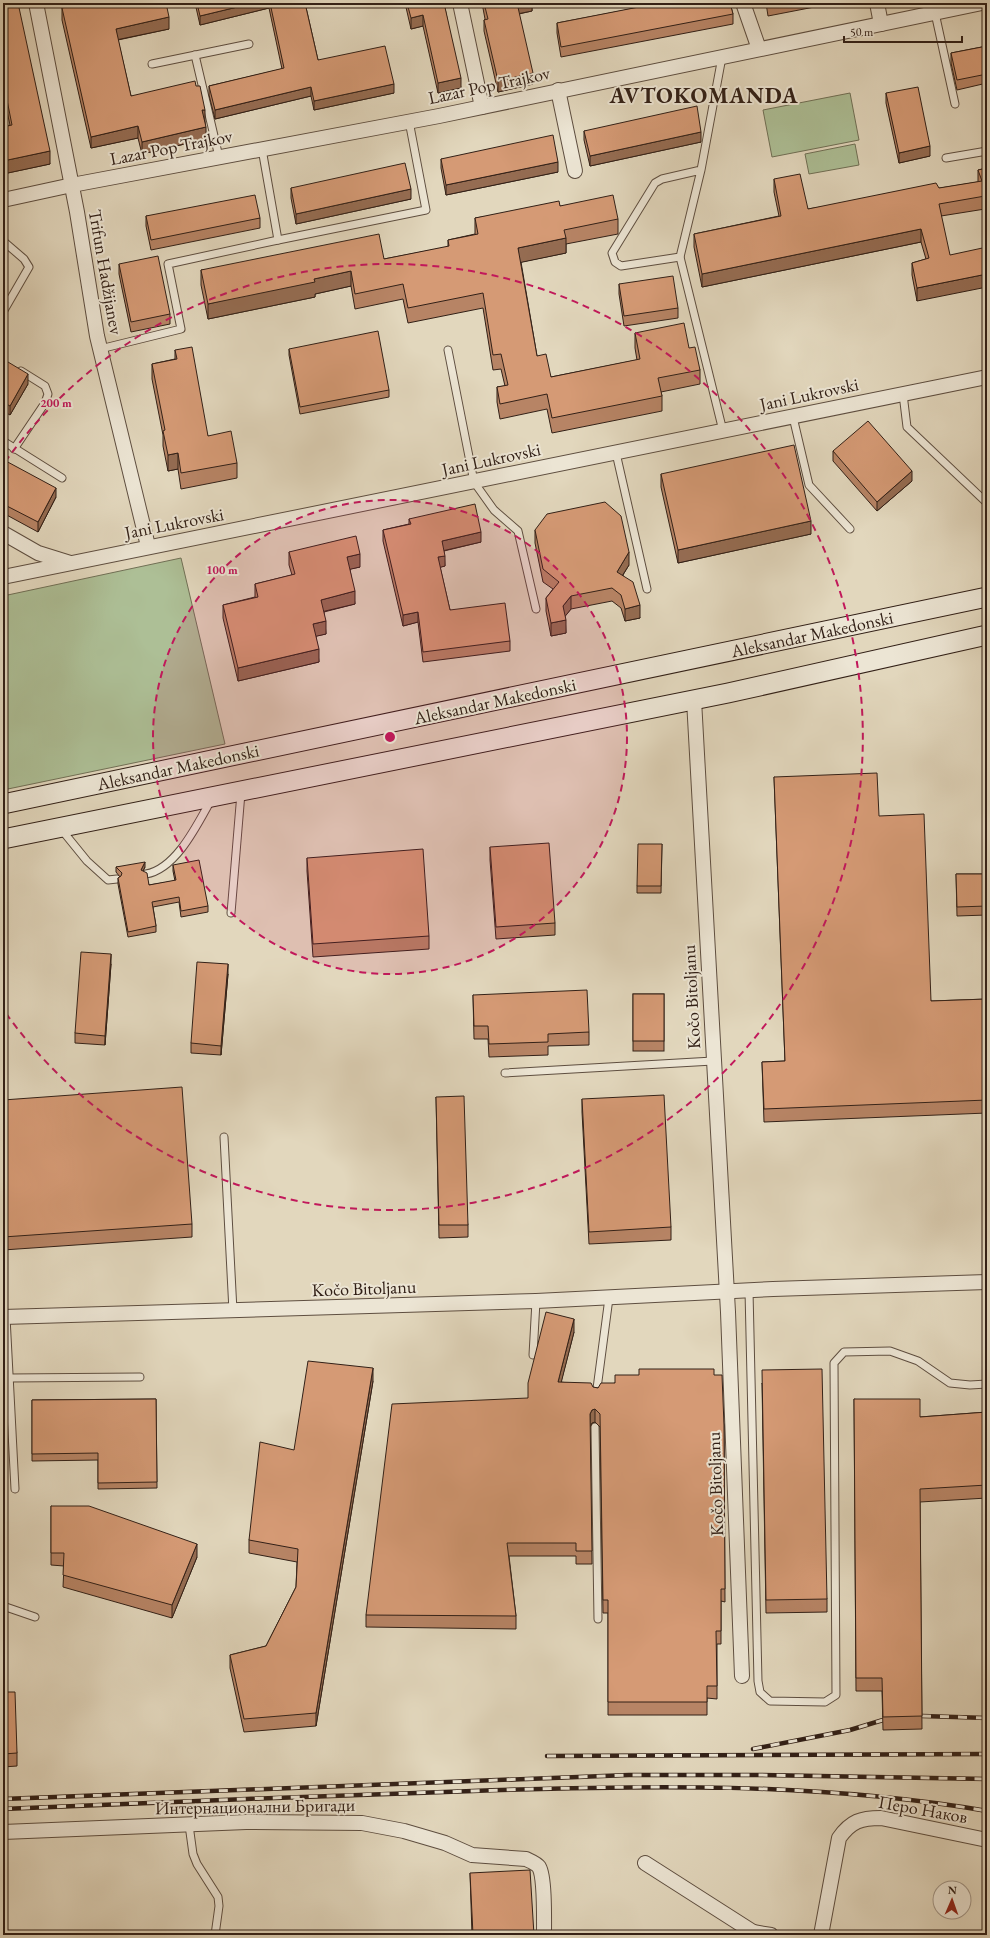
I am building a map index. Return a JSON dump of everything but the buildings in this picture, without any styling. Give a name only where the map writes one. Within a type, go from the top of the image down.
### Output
[{"type":"street","name":"Trifun Hadžijanev","points":[[36,3],[72,185],[100,349],[148,546]]},
{"type":"street","points":[[460,3],[482,106]]},
{"type":"street","points":[[744,3],[759,49]]},
{"type":"street","points":[[877,3],[880,24]]},
{"type":"street","name":"Lazar Pop Trajkov","points":[[3,200],[72,185],[409,121],[982,3]]},
{"type":"street","points":[[558,90],[576,170]]},
{"type":"street","name":"Jani Lukrovski","points":[[3,577],[148,546],[474,482],[987,377]]},
{"type":"street","points":[[3,533],[38,553],[70,563]]},
{"type":"street","name":"Aleksandar Makedonski","points":[[3,804],[987,597]]},
{"type":"street","name":"Aleksandar Makedonski","points":[[3,839],[694,700],[987,635]]},
{"type":"street","name":"Kočo Bitoljanu","points":[[694,700],[726,1292],[742,1676]]},
{"type":"street","name":"Kočo Bitoljanu","points":[[4,1317],[536,1301],[987,1282]]},
{"type":"street","name":"Перо Наков","points":[[821,1935],[839,1838],[845,1830],[858,1821],[865,1818],[881,1818],[987,1840]]},
{"type":"street","name":"Интернационални Бригади","points":[[3,1832],[302,1821],[362,1823],[410,1833],[445,1843],[472,1856],[526,1859],[533,1862],[539,1867],[540,1873],[544,1935]]},
{"type":"street","points":[[645,1863],[749,1934],[771,1935]]},
{"type":"lane","points":[[934,13],[955,104]]},
{"type":"lane","points":[[152,64],[249,44]]},
{"type":"lane","points":[[195,55],[219,157]]},
{"type":"lane","points":[[722,57],[702,170],[680,257],[723,431]]},
{"type":"lane","points":[[100,349],[181,328],[168,264],[426,210],[409,121]]},
{"type":"lane","points":[[262,149],[278,240]]},
{"type":"lane","points":[[946,158],[987,151]]},
{"type":"lane","points":[[680,257],[621,266],[615,262],[612,253],[655,183],[662,179],[702,170]]},
{"type":"lane","points":[[3,241],[24,259],[29,267],[3,312]]},
{"type":"lane","points":[[448,350],[474,482],[494,510],[518,531],[536,609]]},
{"type":"lane","points":[[14,449],[45,403],[48,394],[45,386],[18,369]]},
{"type":"lane","points":[[903,394],[907,427],[987,503]]},
{"type":"lane","points":[[793,417],[809,485],[850,529]]},
{"type":"lane","points":[[3,441],[62,478]]},
{"type":"lane","points":[[616,453],[647,589]]},
{"type":"lane","points":[[230,913],[241,791]]},
{"type":"lane","points":[[146,874],[156,872],[185,846],[213,796]]},
{"type":"lane","points":[[59,827],[87,862],[108,880],[117,879]]},
{"type":"lane","points":[[505,1073],[713,1061]]},
{"type":"lane","points":[[224,1137],[233,1311]]},
{"type":"lane","points":[[749,1291],[758,1680],[760,1692],[770,1702],[826,1702],[836,1695],[834,1363],[844,1352],[890,1351],[918,1361],[950,1383],[970,1385],[987,1384]]},
{"type":"lane","points":[[596,1396],[610,1298]]},
{"type":"lane","points":[[533,1355],[536,1301]]},
{"type":"lane","points":[[4,1317],[15,1489]]},
{"type":"lane","points":[[9,1378],[140,1377]]},
{"type":"lane","points":[[595,1427],[598,1619]]},
{"type":"lane","points":[[3,1606],[35,1617]]},
{"type":"lane","points":[[189,1825],[193,1854],[197,1864],[218,1897],[219,1906],[215,1935]]},
{"type":"green space","points":[[850,93],[859,140],[772,157],[763,110]]},
{"type":"green space","points":[[855,144],[859,165],[809,174],[805,154]]},
{"type":"green space","points":[[181,558],[225,744],[3,790],[3,596]]},
{"type":"railway","points":[[922,1716],[987,1718]]},
{"type":"railway","points":[[753,1749],[850,1730],[883,1720]]},
{"type":"railway","points":[[547,1756],[987,1754]]},
{"type":"railway","points":[[3,1799],[629,1775],[758,1775],[987,1779]]},
{"type":"railway","points":[[3,1809],[414,1793],[666,1787],[795,1790],[859,1795],[987,1811]]},
{"type":"district","name":"AVTOKOMANDA","points":[[704,95]]}]
